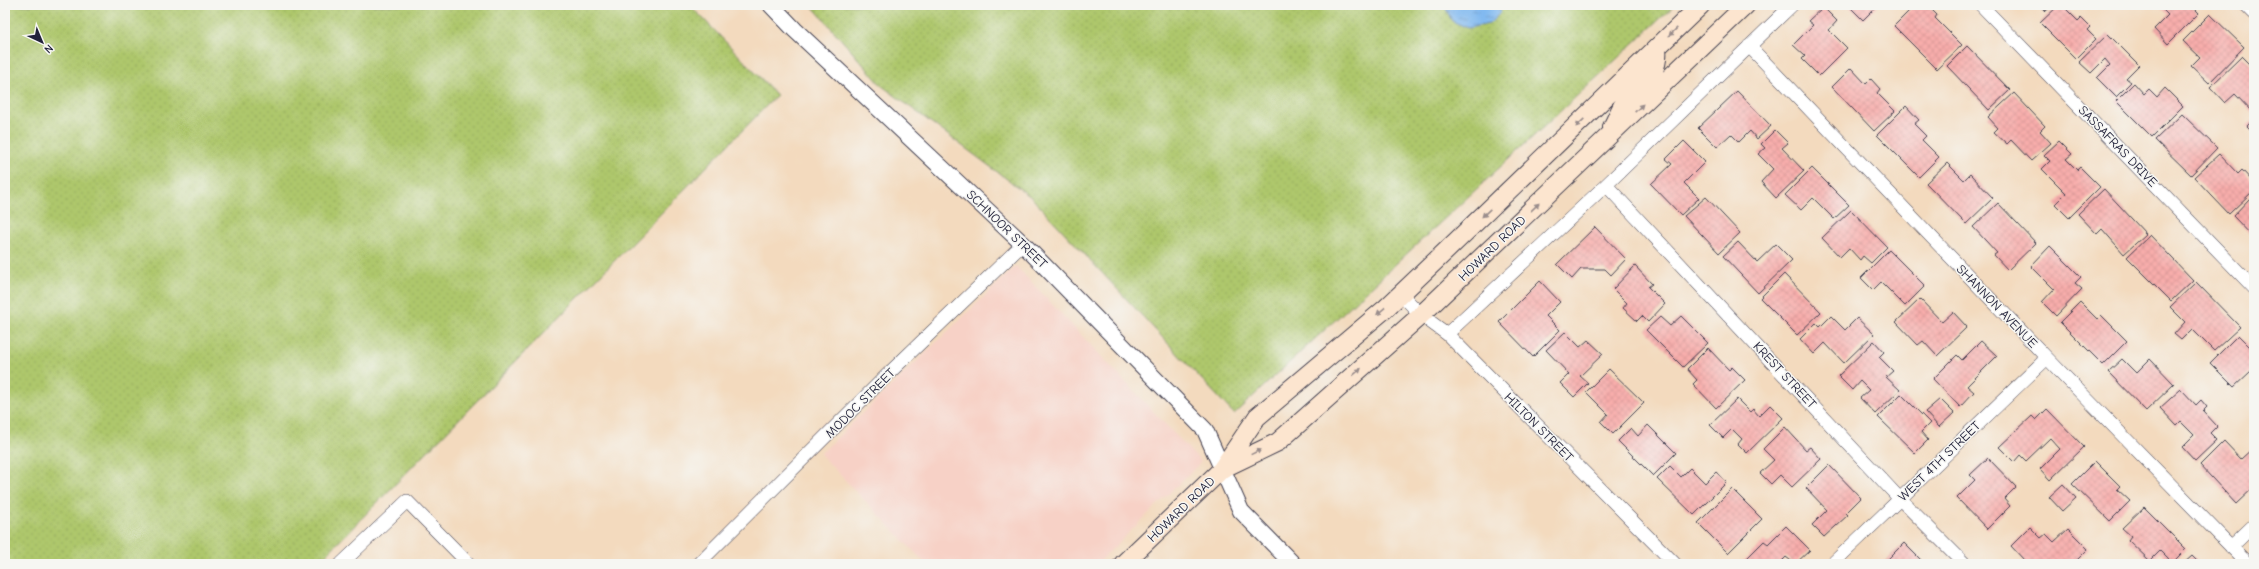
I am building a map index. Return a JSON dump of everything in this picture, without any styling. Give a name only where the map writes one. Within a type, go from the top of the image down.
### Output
[{"type":"main road","name":"HOWARD ROAD","points":[[1123,564],[1222,470],[1257,417],[1400,294],[1701,5]]},
{"type":"main road","name":"HOWARD ROAD","points":[[1222,470],[1278,442],[1421,315],[1746,5]]},
{"type":"main road","points":[[1607,139],[1626,100],[1648,78],[1658,62],[1657,48]]},
{"type":"street","name":"SCHNOOR STREET","points":[[771,5],[801,36],[1023,244],[1205,430],[1241,511],[1294,564]]},
{"type":"street","points":[[1447,334],[1606,185],[1792,5]]},
{"type":"street","name":"SASSAFRAS DRIVE","points":[[1981,5],[2254,288]]},
{"type":"street","points":[[2246,5],[2254,13]]},
{"type":"street","name":"SHANNON AVENUE","points":[[1749,46],[2047,358],[2248,564]]},
{"type":"street","name":"KREST STREET","points":[[1606,185],[1900,499],[1965,564]]},
{"type":"street","name":"MODOC STREET","points":[[698,564],[886,376],[1023,244]]},
{"type":"street","name":"HILTON STREET","points":[[1400,294],[1421,315],[1447,334],[1675,564]]},
{"type":"street","name":"WEST 4TH STREET","points":[[1832,564],[2047,358]]},
{"type":"street","points":[[341,564],[407,501],[469,564]]},
{"type":"street","points":[[2232,547],[2254,526]]},
{"type":"shaded area","points":[[1016,266],[1201,462],[1097,564],[926,564],[820,454]]},
{"type":"green space","points":[[5,5],[690,5],[777,95],[317,564],[5,564]]},
{"type":"green space","points":[[811,5],[1675,5],[1234,414],[1031,197],[882,86]]},
{"type":"water","points":[[1444,5],[1499,5],[1501,12],[1489,24],[1468,28],[1452,21]]},
{"type":"building","points":[[1848,5],[1878,5],[1863,20]]},
{"type":"building","points":[[1915,5],[1927,5],[1937,15],[1935,18],[1962,45],[1937,69],[1894,26]]},
{"type":"building","points":[[2040,5],[2053,5],[2046,11]]},
{"type":"building","points":[[2059,5],[2062,5],[2078,21],[2081,18],[2090,27],[2087,30],[2096,39],[2076,59],[2040,23]]},
{"type":"building","points":[[2158,5],[2191,5],[2199,13],[2168,44],[2154,29],[2168,15]]},
{"type":"building","points":[[1823,7],[1837,21],[1829,30],[1847,48],[1819,76],[1802,59],[1805,56],[1793,45],[1813,25],[1808,21]]},
{"type":"building","points":[[2210,14],[2244,47],[2209,83],[2191,66],[2200,57],[2183,41]]},
{"type":"building","points":[[2108,34],[2139,65],[2126,78],[2131,82],[2116,97],[2097,78],[2110,65],[2105,59],[2091,73],[2079,62]]},
{"type":"building","points":[[1967,46],[2010,90],[1989,110],[1947,66]]},
{"type":"building","points":[[2242,56],[2254,68],[2253,113],[2235,94],[2225,103],[2210,87]]},
{"type":"building","points":[[1851,68],[1866,84],[1871,79],[1880,89],[1877,93],[1895,111],[1874,131],[1832,87]]},
{"type":"building","points":[[2134,83],[2144,94],[2149,89],[2157,97],[2165,88],[2183,106],[2152,137],[2116,101]]},
{"type":"building","points":[[1737,91],[1771,126],[1757,139],[1750,131],[1739,142],[1731,134],[1717,147],[1698,128]]},
{"type":"building","points":[[2014,93],[2045,126],[2040,131],[2051,143],[2031,161],[2011,140],[2007,144],[1994,132],[1998,128],[1988,117]]},
{"type":"building","points":[[1906,106],[1919,120],[1914,124],[1926,136],[1922,140],[1939,157],[1919,177],[1877,135]]},
{"type":"building","points":[[2182,114],[2217,148],[2191,175],[2155,140]]},
{"type":"building","points":[[2254,119],[2254,133],[2247,126]]},
{"type":"building","points":[[1775,130],[1788,143],[1782,148],[1804,171],[1776,198],[1761,182],[1773,169],[1758,154],[1765,148],[1761,144]]},
{"type":"building","points":[[1684,141],[1705,162],[1684,183],[1699,198],[1681,215],[1651,184],[1672,164],[1666,159]]},
{"type":"building","points":[[2059,141],[2072,154],[2066,159],[2077,170],[2080,167],[2100,187],[2069,218],[2055,204],[2066,193],[2042,169],[2050,161],[2044,155]]},
{"type":"building","points":[[2219,154],[2238,174],[2242,170],[2254,183],[2254,190],[2229,214],[2194,177]]},
{"type":"building","points":[[1947,163],[1964,180],[1970,174],[1993,198],[1966,224],[1926,183]]},
{"type":"building","points":[[1812,168],[1849,205],[1834,219],[1813,198],[1801,210],[1785,195]]},
{"type":"building","points":[[2104,189],[2146,234],[2124,254],[2102,229],[2097,234],[2078,214]]},
{"type":"building","points":[[1706,197],[1740,233],[1719,253],[1684,216]]},
{"type":"building","points":[[2250,198],[2254,203],[2254,238],[2233,216]]},
{"type":"building","points":[[1998,203],[2036,243],[2008,270],[1994,255],[1997,253],[1973,227]]},
{"type":"building","points":[[1851,210],[1887,247],[1871,263],[1863,256],[1860,260],[1849,248],[1840,257],[1822,238]]},
{"type":"building","points":[[1595,227],[1626,259],[1611,275],[1605,269],[1581,269],[1572,279],[1557,264]]},
{"type":"building","points":[[2150,235],[2193,280],[2171,301],[2127,257]]},
{"type":"building","points":[[1738,242],[1757,262],[1776,244],[1792,260],[1758,293],[1723,256]]},
{"type":"building","points":[[2050,246],[2081,277],[2075,283],[2082,289],[2056,316],[2042,302],[2054,289],[2031,266]]},
{"type":"building","points":[[1889,250],[1925,286],[1905,306],[1881,282],[1873,290],[1861,278]]},
{"type":"building","points":[[1635,266],[1652,284],[1648,287],[1665,304],[1648,322],[1642,316],[1637,321],[1623,308],[1627,303],[1613,289]]},
{"type":"building","points":[[1784,274],[1821,312],[1797,335],[1760,298]]},
{"type":"building","points":[[1540,281],[1560,302],[1546,316],[1560,330],[1533,357],[1499,322]]},
{"type":"building","points":[[2196,282],[2240,327],[2214,351],[2192,329],[2181,340],[2174,334],[2185,322],[2170,307]]},
{"type":"building","points":[[1920,299],[1942,322],[1953,312],[1967,327],[1937,356],[1923,341],[1918,345],[1896,322]]},
{"type":"building","points":[[2080,302],[2097,319],[2101,315],[2127,341],[2103,365],[2060,322]]},
{"type":"building","points":[[1681,316],[1708,343],[1683,367],[1646,330],[1660,317],[1670,326]]},
{"type":"building","points":[[1831,316],[1845,330],[1857,318],[1874,334],[1844,363],[1825,343],[1814,354],[1800,339],[1816,323],[1820,327]]},
{"type":"building","points":[[1565,332],[1580,347],[1588,340],[1603,354],[1580,376],[1588,383],[1574,397],[1560,383],[1569,374],[1546,350]]},
{"type":"building","points":[[2238,335],[2254,351],[2254,374],[2251,371],[2234,387],[2210,363]]},
{"type":"building","points":[[1874,341],[1884,352],[1879,357],[1893,371],[1886,377],[1900,390],[1875,414],[1860,398],[1869,390],[1860,381],[1852,390],[1838,376]]},
{"type":"building","points":[[1981,341],[1997,356],[1967,386],[1974,392],[1960,407],[1933,379],[1957,355],[1962,360]]},
{"type":"building","points":[[1708,348],[1729,370],[1732,367],[1745,380],[1716,408],[1693,384],[1697,380],[1687,369]]},
{"type":"building","points":[[2122,359],[2136,373],[2150,359],[2174,384],[2146,411],[2108,372]]},
{"type":"building","points":[[1609,369],[1644,403],[1613,434],[1601,422],[1608,414],[1586,392]]},
{"type":"building","points":[[2181,389],[2196,405],[2201,400],[2207,407],[2203,411],[2217,426],[2210,433],[2217,440],[2195,461],[2182,447],[2194,435],[2181,422],[2177,426],[2160,408]]},
{"type":"building","points":[[1901,394],[1930,423],[1921,432],[1928,440],[1915,453],[1878,417]]},
{"type":"building","points":[[1737,399],[1750,412],[1753,409],[1759,416],[1770,405],[1783,418],[1747,453],[1738,444],[1742,439],[1732,429],[1723,438],[1710,425]]},
{"type":"building","points":[[1940,399],[1954,413],[1939,427],[1925,412]]},
{"type":"building","points":[[2047,409],[2084,447],[2050,480],[2040,469],[2060,449],[2050,438],[2026,461],[2020,455],[2014,462],[1999,447],[2032,416],[2036,420]]},
{"type":"building","points":[[1648,425],[1676,453],[1653,476],[1618,441],[1631,428],[1638,436]]},
{"type":"building","points":[[1785,427],[1806,450],[1810,447],[1821,459],[1792,487],[1780,475],[1771,484],[1760,473],[1774,460],[1763,449]]},
{"type":"building","points":[[2224,441],[2241,459],[2254,447],[2254,487],[2236,504],[2200,465]]},
{"type":"building","points":[[1988,458],[2016,487],[2004,499],[2010,506],[1987,529],[1957,498],[1975,480],[1970,475]]},
{"type":"building","points":[[2095,461],[2120,486],[2117,489],[2130,501],[2110,521],[2072,484]]},
{"type":"building","points":[[1829,465],[1861,498],[1846,513],[1848,515],[1824,537],[1812,525],[1827,510],[1806,488]]},
{"type":"building","points":[[1670,466],[1681,477],[1690,468],[1705,483],[1716,472],[1727,482],[1694,515],[1657,479]]},
{"type":"building","points":[[2063,484],[2076,498],[2062,511],[2049,497]]},
{"type":"building","points":[[1732,489],[1762,519],[1728,553],[1698,523]]},
{"type":"building","points":[[2144,507],[2186,549],[2172,563],[2160,551],[2150,561],[2128,540],[2131,536],[2122,528]]},
{"type":"building","points":[[1786,526],[1810,550],[1795,564],[1786,557],[1779,564],[1741,564],[1764,541],[1768,544]]},
{"type":"building","points":[[2030,527],[2041,538],[2046,534],[2054,542],[2068,529],[2088,549],[2073,564],[2023,564],[2025,561],[2011,546]]},
{"type":"building","points":[[1904,543],[1925,564],[1883,564]]},
{"type":"building","points":[[2192,556],[2200,564],[2183,564]]}]
